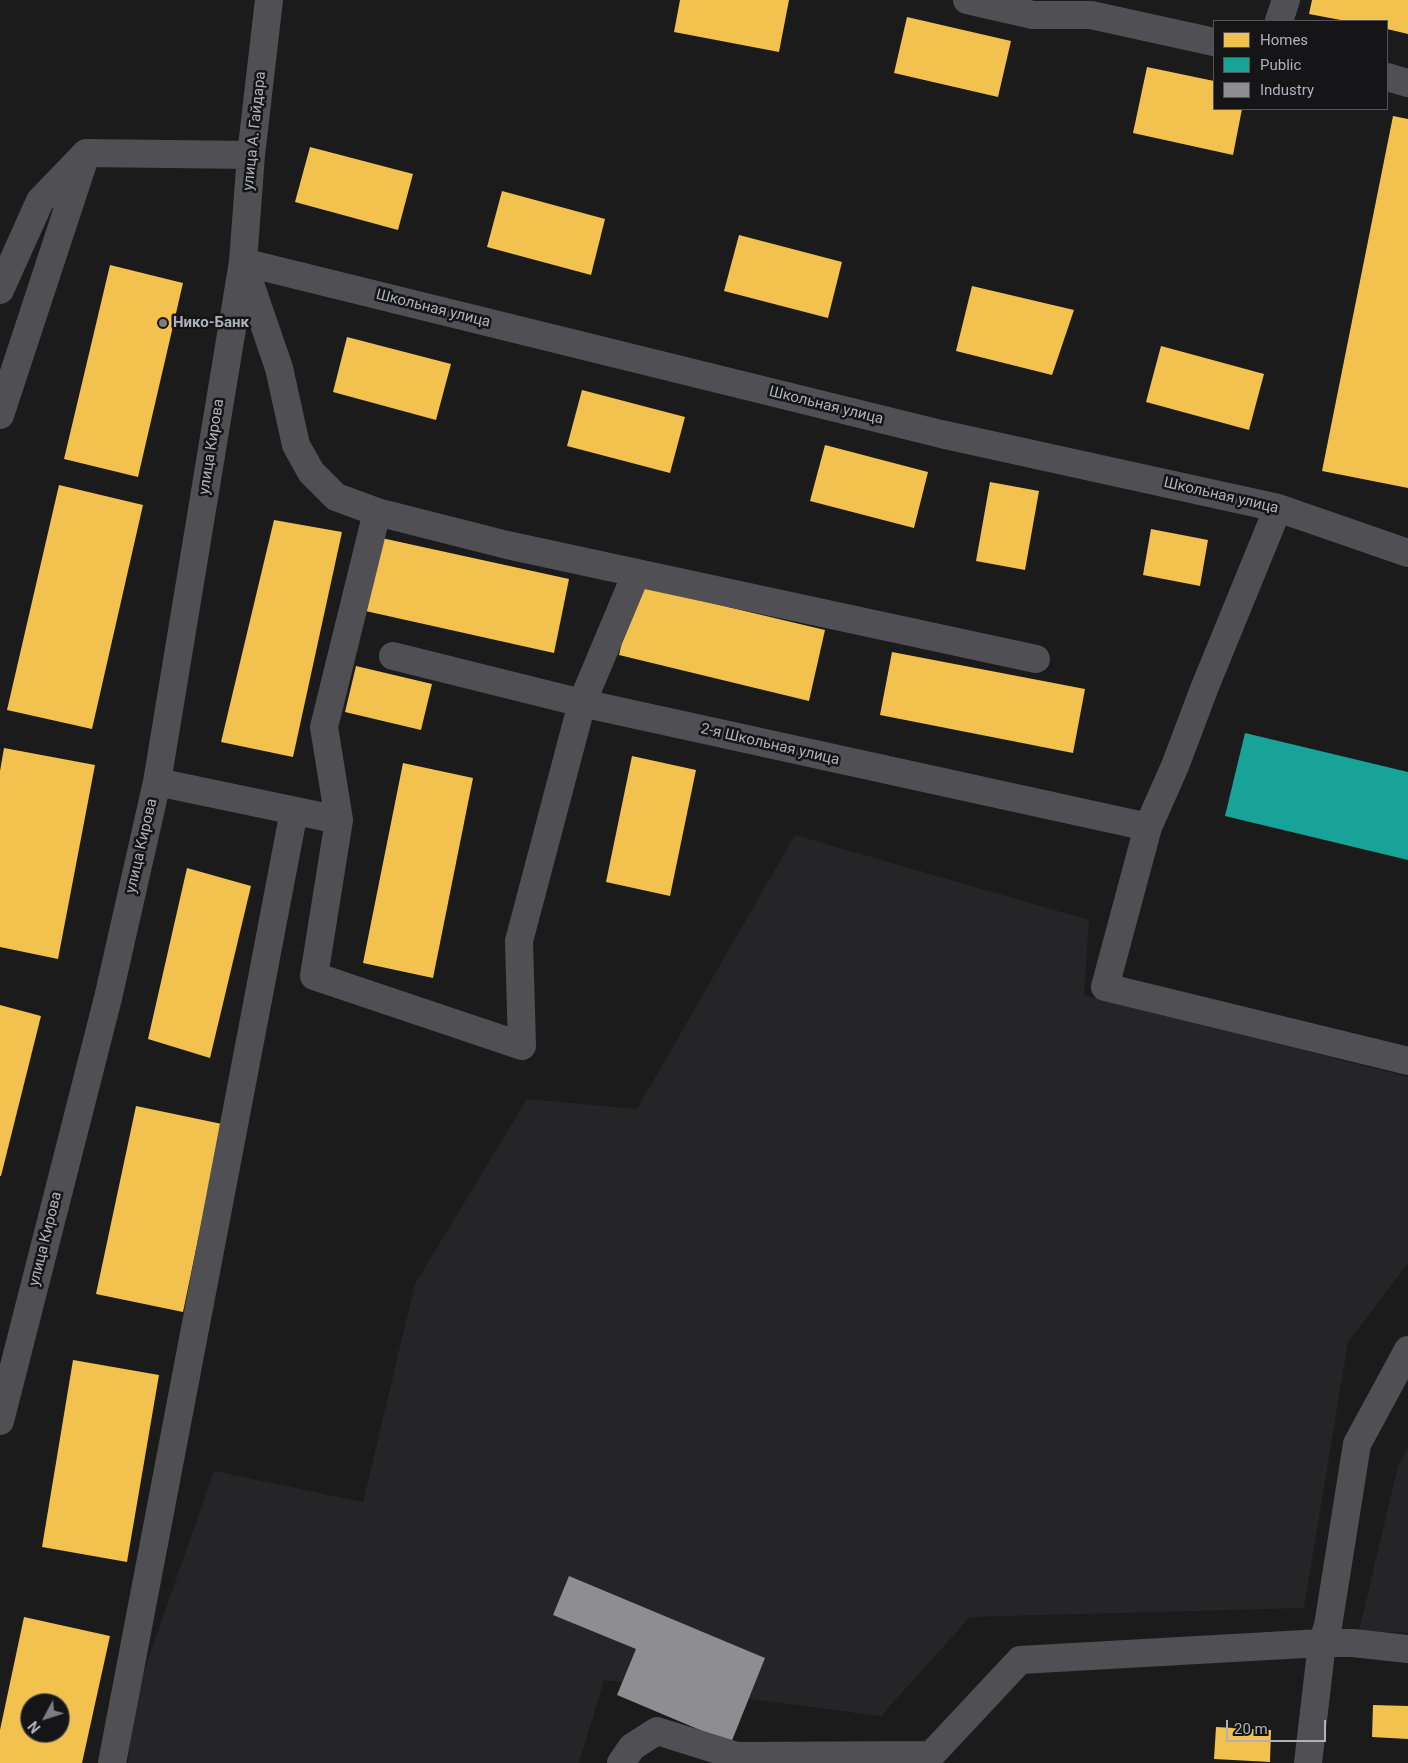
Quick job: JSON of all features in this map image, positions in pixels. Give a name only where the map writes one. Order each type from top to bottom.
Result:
[{"type":"street","name":"улица А. Гайдара","points":[[243,262],[251,155],[269,0]]},
{"type":"street","points":[[967,0],[1033,15],[1093,8],[1213,42]]},
{"type":"street","points":[[1279,20],[1286,0]]},
{"type":"street","points":[[1388,77],[1408,82]]},
{"type":"street","points":[[0,415],[86,153]]},
{"type":"street","points":[[0,290],[40,201],[86,153],[251,155]]},
{"type":"street","points":[[243,262],[279,368],[296,445],[311,472],[336,497],[377,512],[507,545],[1036,659]]},
{"type":"street","name":"Школьная улица","points":[[243,262],[941,434],[1278,508],[1408,553]]},
{"type":"street","name":"улица Кирова","points":[[0,1421],[108,998],[157,782],[243,262]]},
{"type":"street","points":[[1278,508],[1204,689],[1176,766],[1148,828],[1105,987],[1408,1061]]},
{"type":"street","points":[[377,512],[324,727],[339,820],[314,976],[522,1046],[519,941],[582,703],[636,574]]},
{"type":"street","name":"2-я Школьная улица","points":[[393,656],[582,703],[1148,828]]},
{"type":"street","points":[[157,782],[339,820]]},
{"type":"street","points":[[112,1763],[294,811]]},
{"type":"street","points":[[1308,1763],[1325,1634],[1356,1444],[1408,1350]]},
{"type":"street","points":[[621,1763],[632,1747],[657,1731],[737,1756],[931,1755],[1020,1660],[1325,1634],[1408,1649]]},
{"type":"shaded area","points":[[795,835],[1089,920],[1084,995],[1408,1077],[1408,1263],[1348,1342],[1304,1608],[970,1617],[881,1716],[604,1680],[579,1763],[128,1763],[134,1700],[214,1471],[363,1502],[415,1284],[527,1099],[637,1109]]},
{"type":"shaded area","points":[[1408,1447],[1408,1633],[1359,1631],[1398,1466]]},
{"type":"building: Homes","points":[[680,0],[789,0],[779,52],[674,32]]},
{"type":"building: Homes","points":[[1312,0],[1408,0],[1408,34],[1388,29],[1388,20],[1341,20],[1309,14]]},
{"type":"building: Homes","points":[[907,17],[1011,41],[998,97],[894,73]]},
{"type":"building: Homes","points":[[1147,67],[1213,81],[1213,110],[1242,110],[1233,155],[1133,133]]},
{"type":"building: Homes","points":[[1393,116],[1408,119],[1408,488],[1322,471]]},
{"type":"building: Homes","points":[[310,147],[413,174],[398,230],[295,202]]},
{"type":"building: Homes","points":[[502,191],[605,219],[591,275],[487,247]]},
{"type":"building: Homes","points":[[739,235],[842,262],[828,318],[724,291]]},
{"type":"building: Homes","points":[[110,265],[183,283],[138,477],[64,459]]},
{"type":"building: Homes","points":[[972,286],[1074,310],[1052,375],[956,351]]},
{"type":"building: Homes","points":[[347,337],[451,364],[436,420],[333,392]]},
{"type":"building: Homes","points":[[1161,346],[1264,374],[1249,430],[1146,402]]},
{"type":"building: Homes","points":[[582,390],[685,417],[670,473],[567,446]]},
{"type":"building: Homes","points":[[825,445],[928,472],[914,528],[810,501]]},
{"type":"building: Homes","points":[[990,482],[1039,491],[1025,570],[976,561]]},
{"type":"building: Homes","points":[[59,485],[143,505],[92,729],[7,710]]},
{"type":"building: Homes","points":[[274,520],[342,532],[293,757],[221,742]]},
{"type":"building: Homes","points":[[1151,529],[1208,540],[1200,586],[1143,575]]},
{"type":"building: Homes","points":[[377,537],[569,579],[554,653],[361,610]]},
{"type":"building: Homes","points":[[635,585],[825,630],[809,701],[619,655]]},
{"type":"building: Homes","points":[[892,652],[1085,689],[1073,753],[880,715]]},
{"type":"building: Homes","points":[[356,666],[432,684],[421,730],[345,712]]},
{"type":"building: Homes","points":[[4,748],[95,765],[58,959],[0,947],[0,771]]},
{"type":"building: Homes","points":[[632,756],[696,770],[670,896],[606,882]]},
{"type":"building: Homes","points":[[403,763],[473,778],[433,978],[363,963]]},
{"type":"building: Homes","points":[[187,868],[251,886],[210,1058],[148,1039]]},
{"type":"building: Homes","points":[[0,1005],[41,1016],[1,1176],[0,1176]]},
{"type":"building: Homes","points":[[136,1106],[222,1124],[183,1312],[96,1294]]},
{"type":"building: Homes","points":[[73,1360],[159,1375],[127,1562],[42,1547]]},
{"type":"building: Homes","points":[[24,1617],[110,1636],[82,1763],[0,1763],[0,1730]]},
{"type":"building: Homes","points":[[1373,1705],[1408,1706],[1408,1739],[1372,1737]]},
{"type":"building: Homes","points":[[1216,1727],[1271,1730],[1270,1762],[1214,1759]]},
{"type":"building: Public","points":[[1245,733],[1408,772],[1408,860],[1225,816]]},
{"type":"building: Industry","points":[[569,1576],[765,1658],[731,1743],[617,1695],[636,1649],[553,1615]]},
{"type":"place","name":"Нико-Банк","points":[[163,323]]}]
